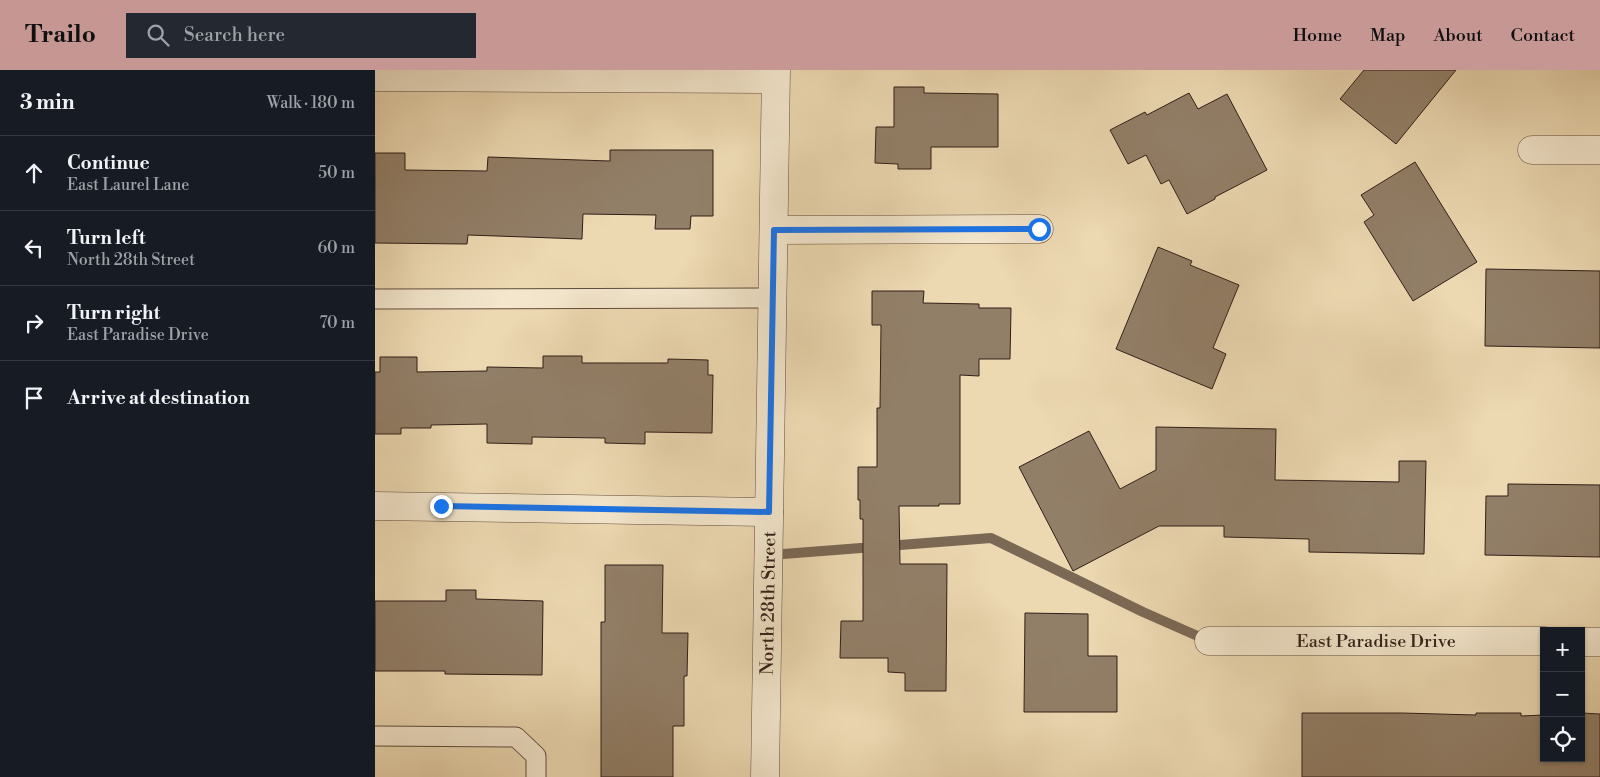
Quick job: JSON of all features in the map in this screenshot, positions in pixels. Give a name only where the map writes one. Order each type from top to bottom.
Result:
[{"type":"street","points":[[375,77],[775,75]]},
{"type":"street","name":"North 28th Street","points":[[765,777],[775,75]]},
{"type":"street","points":[[1533,150],[1600,150]]},
{"type":"street","points":[[774,230],[1039,229]]},
{"type":"street","points":[[375,506],[769,512]]},
{"type":"street","name":"East Paradise Drive","points":[[1209,640],[1540,642]]},
{"type":"street","points":[[1585,642],[1600,642]]},
{"type":"lane","points":[[375,299],[772,298]]},
{"type":"lane","points":[[375,736],[516,737],[536,756],[536,777]]},
{"type":"building","points":[[1364,70],[1456,70],[1396,144],[1340,99]]},
{"type":"building","points":[[894,87],[924,87],[924,93],[998,94],[998,147],[931,147],[931,169],[898,169],[898,164],[875,163],[876,127],[894,127]]},
{"type":"building","points":[[1189,93],[1198,109],[1227,94],[1267,170],[1187,214],[1169,180],[1161,184],[1146,155],[1128,164],[1110,130],[1145,112],[1147,115]]},
{"type":"building","points":[[610,150],[713,150],[713,216],[691,216],[690,229],[655,229],[656,215],[583,214],[582,239],[468,235],[467,244],[375,243],[375,153],[405,153],[405,170],[487,171],[488,157],[610,161]]},
{"type":"building","points":[[1415,162],[1477,262],[1413,301],[1364,222],[1374,215],[1361,195]]},
{"type":"building","points":[[1158,247],[1192,261],[1190,265],[1239,285],[1213,348],[1226,354],[1212,389],[1116,349]]},
{"type":"building","points":[[1486,269],[1600,271],[1600,348],[1485,346]]},
{"type":"building","points":[[872,291],[924,291],[923,303],[979,304],[979,308],[1011,308],[1010,359],[979,359],[979,376],[960,375],[960,504],[899,506],[900,564],[947,564],[946,691],[905,691],[905,673],[888,672],[888,658],[840,658],[841,621],[863,621],[863,519],[860,519],[860,500],[858,500],[858,467],[877,467],[877,408],[880,408],[881,325],[872,325]]},
{"type":"building","points":[[543,356],[582,356],[582,363],[668,363],[668,359],[708,360],[708,375],[713,375],[712,433],[645,432],[645,444],[605,443],[605,438],[532,437],[532,444],[487,443],[487,424],[431,425],[431,428],[401,428],[401,434],[375,434],[375,372],[380,372],[380,357],[417,357],[417,372],[487,371],[487,367],[543,368]]},
{"type":"building","points":[[1156,427],[1276,429],[1275,480],[1399,482],[1399,461],[1426,461],[1424,554],[1309,552],[1309,539],[1224,537],[1224,526],[1159,526],[1073,571],[1019,467],[1089,431],[1120,489],[1156,470]]},
{"type":"building","points":[[1508,484],[1600,485],[1600,557],[1485,555],[1486,496],[1508,496]]},
{"type":"building","points":[[605,565],[663,565],[662,633],[688,633],[687,676],[684,676],[684,726],[673,726],[673,777],[601,777],[601,622],[605,622]]},
{"type":"building","points":[[446,590],[476,590],[476,599],[543,601],[542,675],[445,674],[445,671],[375,671],[375,601],[446,601]]},
{"type":"building","points":[[1025,613],[1088,614],[1088,656],[1117,656],[1117,712],[1024,712]]},
{"type":"building","points":[[1302,713],[1476,715],[1476,713],[1521,713],[1521,716],[1540,715],[1540,762],[1585,762],[1585,713],[1600,714],[1600,777],[1302,777]]},
{"type":"waterway","points":[[770,555],[991,538],[1143,612],[1209,641]]},
{"type":"route","points":[[441,506],[769,512],[774,230],[1039,229]]}]
